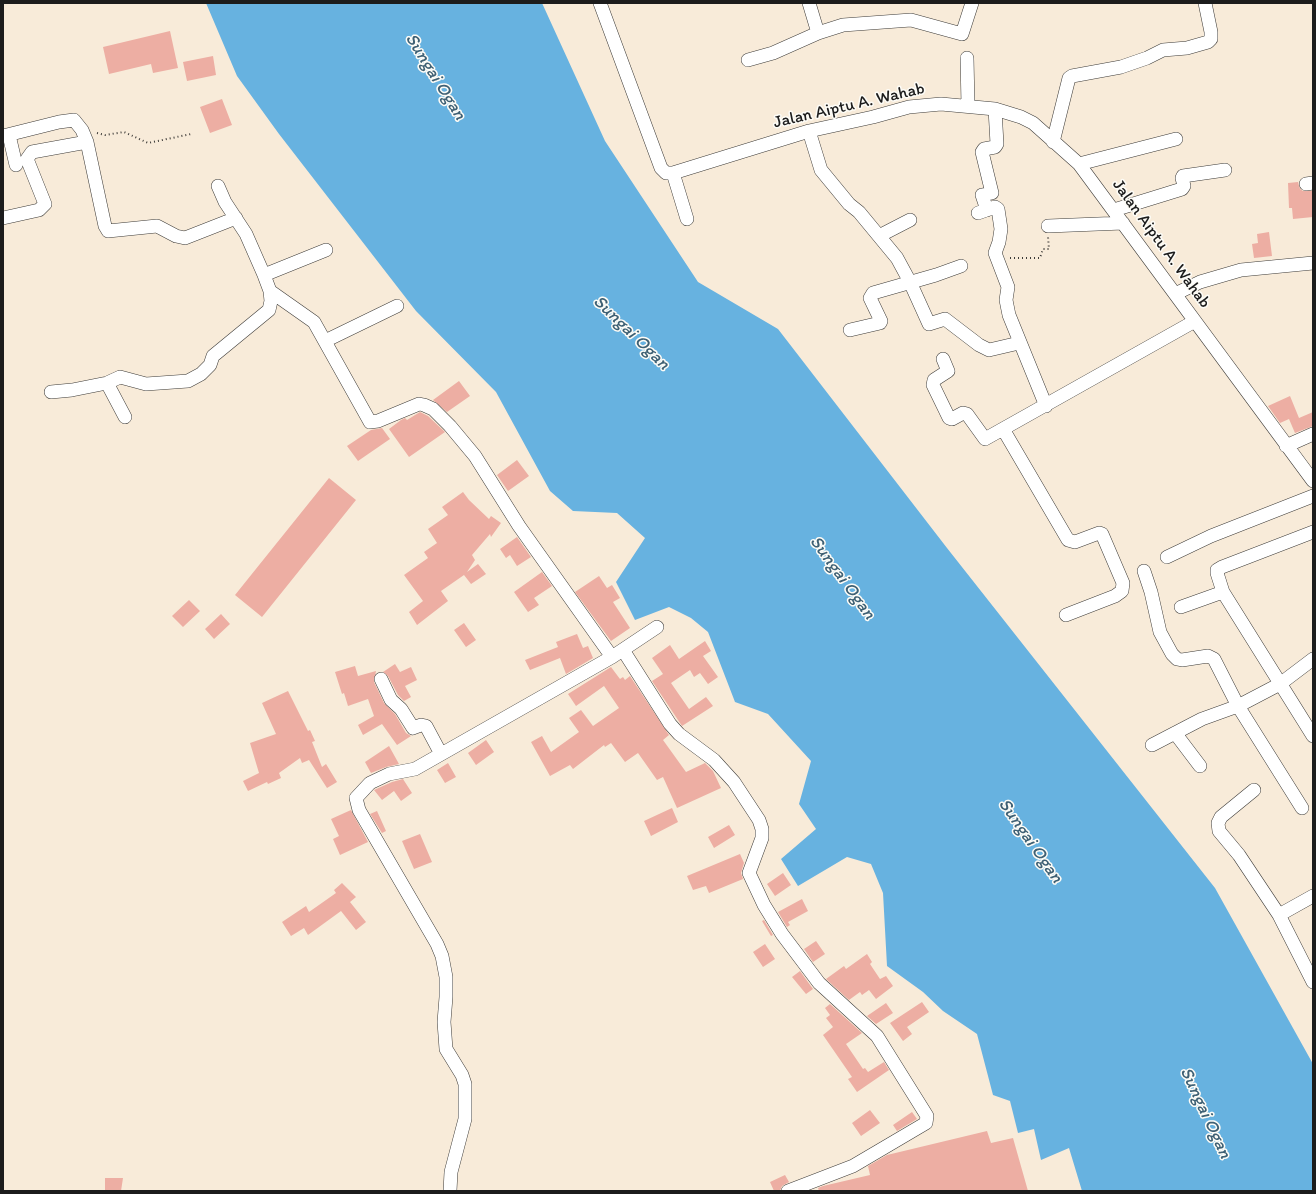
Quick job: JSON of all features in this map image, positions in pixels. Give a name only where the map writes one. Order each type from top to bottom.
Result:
[{"type":"street","points":[[600,3],[661,168],[666,173],[673,173],[687,219]]},
{"type":"street","points":[[809,3],[818,32]]},
{"type":"street","points":[[748,60],[773,53],[818,32],[843,25],[911,20],[960,34],[963,32],[972,3]]},
{"type":"street","points":[[1053,142],[1069,78],[1072,76],[1121,67],[1147,58],[1163,50],[1187,48],[1208,42],[1211,39],[1211,32],[1205,3]]},
{"type":"street","points":[[966,58],[968,106]]},
{"type":"street","name":"Jalan Aiptu A. Wahab","points":[[673,173],[809,131],[873,117],[909,107],[942,104],[968,106],[995,109],[1021,117],[1032,124],[1079,164],[1313,481]]},
{"type":"street","points":[[995,109],[997,144],[995,147],[984,149],[982,152],[992,193],[976,197],[982,211],[995,207],[998,210],[1001,229],[999,242],[995,253],[1008,287],[1006,300],[1009,315],[1019,343],[1046,406]]},
{"type":"street","points":[[16,165],[6,135],[74,120],[82,130],[87,142],[105,226],[108,230],[157,226],[176,236],[185,238],[236,218]]},
{"type":"street","points":[[809,131],[822,170],[840,194],[859,212],[896,258],[910,282],[929,324],[946,319],[979,346],[989,350],[1019,343]]},
{"type":"street","points":[[1079,164],[1176,139]]},
{"type":"street","points":[[3,218],[39,210],[44,204],[28,159],[32,152],[87,142]]},
{"type":"street","points":[[1114,210],[1182,190],[1184,186],[1183,176],[1225,170]]},
{"type":"street","points":[[52,392],[108,383],[120,377],[146,384],[188,381],[201,374],[210,365],[214,356],[269,310],[271,301],[270,291],[264,275],[246,234],[225,202],[218,186]]},
{"type":"street","points":[[879,236],[910,220]]},
{"type":"street","points":[[1048,226],[1123,223]]},
{"type":"street","points":[[264,275],[326,250]]},
{"type":"street","points":[[1175,294],[1200,282],[1241,270],[1313,263]]},
{"type":"street","points":[[850,330],[880,323],[881,321],[870,298],[873,293],[936,275],[961,266]]},
{"type":"street","points":[[270,291],[314,322],[370,422],[378,421],[419,404],[433,409],[450,426],[475,456],[519,526],[670,724],[679,734],[714,760],[734,782],[759,820],[762,829],[762,838],[754,858],[751,879],[764,905],[795,953],[820,983],[877,1036],[927,1116],[926,1123],[853,1166],[788,1191]]},
{"type":"street","points":[[325,341],[397,306]]},
{"type":"street","points":[[944,359],[948,371],[934,380],[933,385],[949,418],[952,419],[963,413],[967,414],[985,439],[1195,321]]},
{"type":"street","points":[[108,383],[125,417]]},
{"type":"street","points":[[1003,429],[1068,540],[1075,542],[1100,533],[1102,534],[1123,583],[1122,591],[1115,596],[1066,615]]},
{"type":"street","points":[[1286,446],[1313,434]]},
{"type":"street","points":[[1167,557],[1211,536],[1313,496]]},
{"type":"street","points":[[1313,532],[1218,570],[1223,592],[1313,736]]},
{"type":"street","points":[[1144,571],[1151,592],[1160,632],[1172,654],[1177,659],[1182,660],[1212,657],[1238,706],[1302,808]]},
{"type":"street","points":[[1182,607],[1223,592]]},
{"type":"street","points":[[450,1191],[451,1172],[465,1119],[465,1084],[462,1075],[446,1049],[444,1022],[446,977],[442,956],[437,944],[359,810],[356,800],[364,788],[377,779],[398,771],[415,769],[618,654],[657,627]]},
{"type":"street","points":[[1152,745],[1202,719],[1238,706],[1280,684],[1313,659]]},
{"type":"street","points":[[381,679],[391,700],[401,709],[413,728],[421,725],[426,726],[442,754]]},
{"type":"street","points":[[1175,733],[1200,766]]},
{"type":"street","points":[[1254,790],[1220,817],[1218,823],[1219,831],[1239,855],[1279,915],[1313,982]]},
{"type":"street","points":[[1279,915],[1313,896]]},
{"type":"path","points":[[82,130],[106,135],[124,132],[148,143],[191,134]]},
{"type":"path","points":[[1000,264],[1012,257],[1040,258],[1043,249],[1049,249],[1048,226]]},
{"type":"water","name":"Sungai Ogan","points":[[206,3],[542,3],[605,141],[698,282],[778,329],[947,548],[1215,888],[1313,1064],[1313,1191],[1082,1191],[1069,1148],[1041,1160],[1034,1129],[1018,1133],[1010,1101],[993,1095],[977,1034],[943,1011],[923,992],[887,966],[883,893],[871,864],[847,857],[798,886],[781,859],[816,829],[799,804],[811,761],[768,714],[735,702],[708,632],[691,618],[669,607],[635,620],[616,582],[645,538],[617,513],[573,511],[550,491],[496,392],[416,311],[279,134],[237,76]]},
{"type":"building","points":[[170,31],[178,68],[153,73],[151,64],[109,74],[103,47]]},
{"type":"building","points":[[213,56],[216,75],[187,81],[183,62]]},
{"type":"building","points":[[222,99],[232,125],[210,133],[200,107]]},
{"type":"building","points":[[1298,182],[1300,189],[1303,191],[1313,191],[1313,217],[1293,219],[1292,208],[1289,208],[1288,183]]},
{"type":"building","points":[[1269,232],[1272,256],[1254,258],[1252,244],[1258,243],[1257,234]]},
{"type":"building","points":[[459,381],[470,396],[447,412],[433,400]]},
{"type":"building","points":[[1290,396],[1299,418],[1313,412],[1313,426],[1295,433],[1289,419],[1280,423],[1268,406]]},
{"type":"building","points":[[420,412],[428,416],[445,432],[409,457],[389,429],[401,420],[405,418],[407,420]]},
{"type":"building","points":[[382,428],[390,439],[358,461],[347,446],[371,430]]},
{"type":"building","points":[[517,460],[529,476],[508,491],[497,475]]},
{"type":"building","points":[[329,478],[356,500],[262,617],[235,595]]},
{"type":"building","points":[[463,492],[469,500],[489,519],[491,516],[501,523],[491,537],[490,534],[472,555],[475,560],[467,572],[478,564],[486,574],[471,584],[464,575],[441,591],[448,601],[417,625],[409,612],[423,601],[404,575],[428,558],[424,552],[437,543],[428,529],[448,515],[442,507]]},
{"type":"building","points":[[517,537],[531,557],[517,566],[510,555],[506,558],[500,549]]},
{"type":"building","points":[[542,572],[552,586],[534,598],[539,605],[528,612],[514,592]]},
{"type":"building","points":[[599,576],[607,588],[612,585],[620,598],[613,602],[630,628],[611,641],[575,592]]},
{"type":"building","points":[[189,600],[200,611],[183,627],[172,616]]},
{"type":"building","points":[[221,614],[230,624],[214,639],[205,629]]},
{"type":"building","points":[[464,623],[476,640],[466,647],[454,630]]},
{"type":"building","points":[[577,634],[583,648],[588,646],[593,658],[566,674],[560,658],[530,670],[525,660],[558,647],[556,642]]},
{"type":"building","points":[[705,641],[711,651],[703,656],[718,677],[708,684],[700,673],[694,677],[690,670],[671,683],[689,709],[706,697],[713,706],[682,726],[652,681],[663,674],[652,658],[670,645],[679,659]]},
{"type":"building","points":[[395,664],[400,672],[411,667],[417,680],[405,686],[411,697],[404,701],[398,695],[388,676],[383,672]]},
{"type":"building","points":[[355,666],[358,676],[376,671],[374,682],[384,703],[395,714],[406,733],[411,736],[397,745],[382,724],[363,735],[358,725],[374,716],[368,699],[348,706],[344,693],[342,694],[335,672]]},
{"type":"building","points":[[611,667],[620,679],[623,677],[625,680],[630,676],[669,735],[663,740],[686,772],[705,763],[713,771],[721,788],[677,808],[663,777],[657,780],[638,753],[625,762],[611,743],[605,747],[604,745],[573,769],[570,765],[550,776],[531,742],[542,736],[551,752],[579,732],[569,718],[581,710],[593,726],[619,708],[604,686],[576,706],[568,694]]},
{"type":"building","points":[[288,691],[308,731],[310,730],[315,741],[312,742],[322,767],[326,764],[337,782],[327,788],[309,760],[302,763],[300,758],[279,773],[281,778],[268,784],[267,782],[248,791],[243,781],[259,773],[250,743],[276,734],[262,703]]},
{"type":"building","points":[[486,740],[494,752],[476,765],[468,753]]},
{"type":"building","points":[[389,746],[399,764],[371,773],[365,762]]},
{"type":"building","points":[[448,763],[456,777],[445,783],[437,770]]},
{"type":"building","points":[[403,779],[412,793],[401,801],[394,791],[382,800],[374,790],[392,782]]},
{"type":"building","points":[[672,808],[678,822],[651,836],[644,821]]},
{"type":"building","points":[[351,810],[368,842],[340,855],[333,839],[339,836],[331,819]]},
{"type":"building","points":[[377,811],[386,831],[382,833],[370,814]]},
{"type":"building","points":[[729,825],[735,835],[714,848],[708,837]]},
{"type":"building","points":[[420,834],[432,862],[414,869],[402,841]]},
{"type":"building","points":[[740,854],[744,863],[741,873],[743,879],[709,893],[706,886],[693,890],[687,876]]},
{"type":"building","points":[[783,873],[791,885],[775,896],[767,884]]},
{"type":"building","points":[[342,883],[356,897],[350,902],[366,922],[356,930],[341,911],[308,935],[304,928],[291,936],[282,922],[306,906],[309,912],[336,893],[334,890]]},
{"type":"building","points":[[802,899],[808,911],[788,922],[790,925],[787,927],[778,912]]},
{"type":"building","points":[[764,920],[773,935],[771,936],[762,921]]},
{"type":"building","points":[[816,941],[825,954],[813,962],[804,949]]},
{"type":"building","points":[[765,944],[775,959],[763,967],[753,952]]},
{"type":"building","points":[[867,954],[872,962],[870,964],[880,979],[886,976],[893,986],[876,999],[869,990],[862,995],[860,992],[849,1000],[826,979],[844,966],[846,969]]},
{"type":"building","points":[[800,971],[813,989],[806,994],[792,977]]},
{"type":"building","points":[[922,1002],[929,1012],[907,1027],[912,1034],[903,1041],[890,1023]]},
{"type":"building","points":[[886,1003],[893,1013],[876,1024],[867,1016]]},
{"type":"building","points":[[830,1004],[862,1033],[846,1044],[863,1069],[865,1068],[868,1072],[884,1062],[889,1070],[857,1092],[848,1079],[852,1077],[823,1035],[833,1027],[826,1018],[830,1015],[825,1008]]},
{"type":"building","points":[[870,1110],[880,1123],[861,1136],[852,1123]]},
{"type":"building","points":[[912,1112],[917,1119],[897,1131],[893,1125]]},
{"type":"building","points":[[987,1131],[991,1143],[1013,1138],[1028,1191],[819,1191],[818,1188],[823,1186],[870,1175],[868,1166],[887,1155]]},
{"type":"building","points":[[785,1175],[789,1182],[782,1186],[780,1191],[774,1191],[770,1182]]},
{"type":"building","points":[[105,1178],[123,1178],[121,1191],[105,1191]]}]
